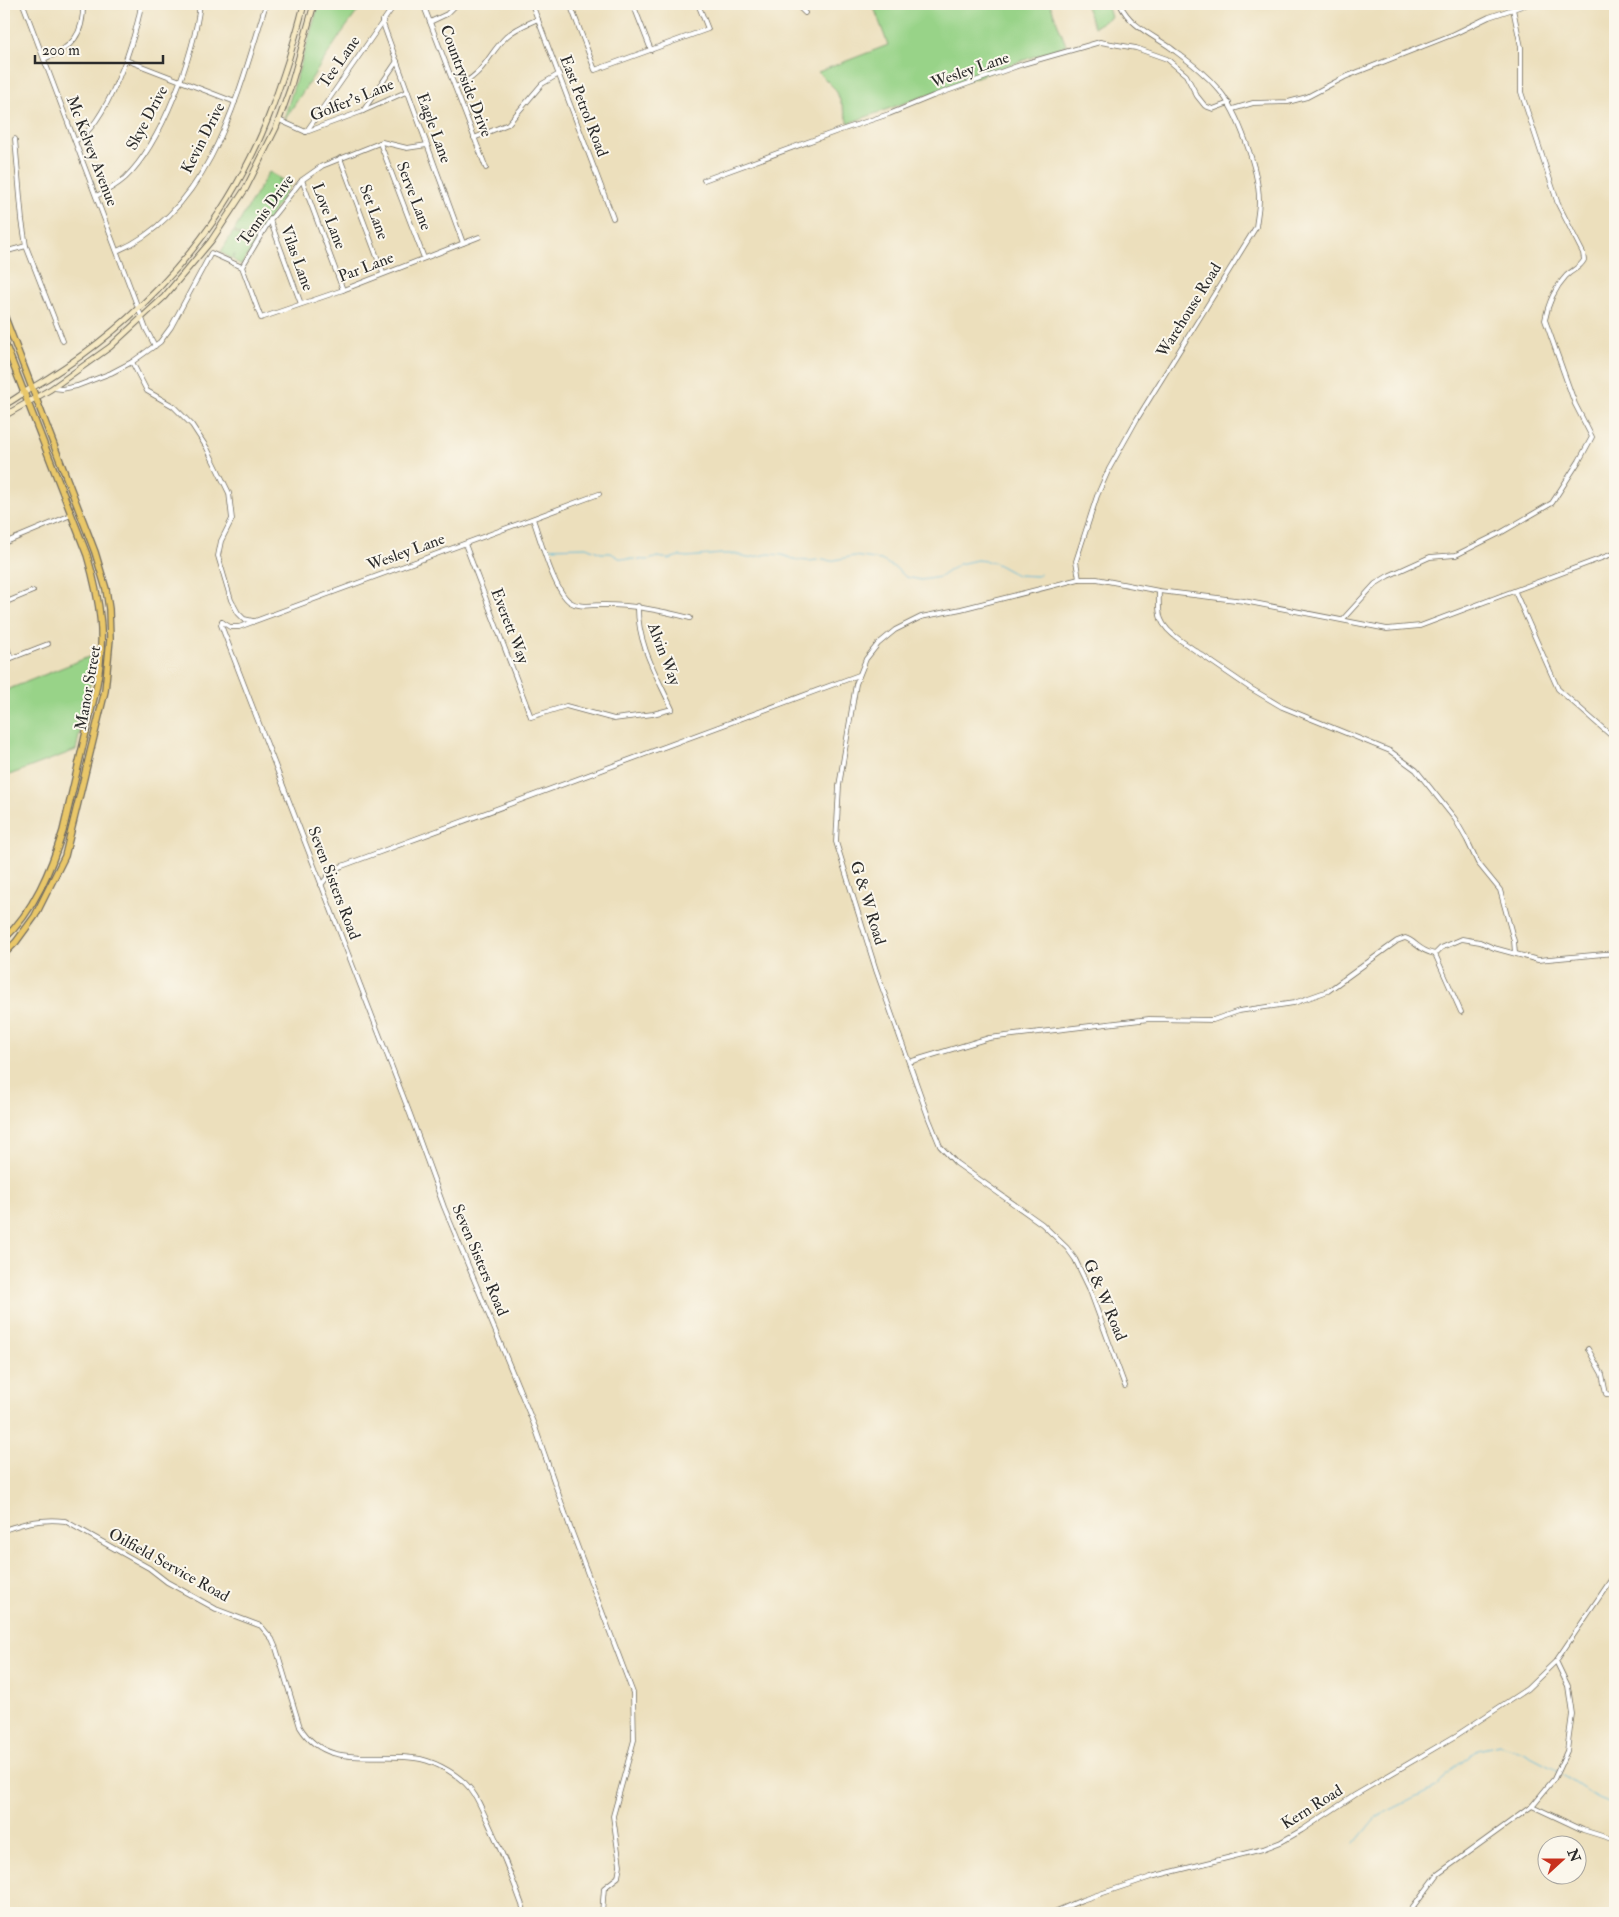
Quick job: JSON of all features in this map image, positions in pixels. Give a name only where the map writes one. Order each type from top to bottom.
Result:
[{"type":"main road","points":[[4,405],[46,381],[80,358],[139,308],[171,275],[208,228],[238,183],[262,135],[280,86],[304,4]]},
{"type":"main road","points":[[4,416],[53,388],[110,347],[178,281],[210,241],[236,203],[264,152],[290,89],[314,4]]},
{"type":"main road","points":[[262,135],[262,148],[264,152]]},
{"type":"main road","name":"Manor Street","points":[[4,315],[95,552],[106,589],[110,639],[105,691],[65,856],[36,916],[4,954]]},
{"type":"main road","name":"Manor Street","points":[[4,341],[87,555],[97,591],[101,630],[100,668],[63,831],[57,850],[35,898],[4,939]]},
{"type":"street","name":"Mc Kelvey Avenue","points":[[23,4],[142,318],[155,346]]},
{"type":"street","points":[[44,59],[63,51],[73,41],[82,21],[83,4]]},
{"type":"street","points":[[75,141],[84,136],[96,120],[114,88],[136,30],[141,4]]},
{"type":"street","name":"Skye Drive","points":[[96,196],[120,182],[138,163],[160,126],[180,81],[193,43],[200,4]]},
{"type":"street","name":"Kevin Drive","points":[[117,251],[149,234],[176,210],[208,161],[235,102],[266,4]]},
{"type":"street","name":"Countryside Drive","points":[[423,4],[486,168]]},
{"type":"street","points":[[430,22],[447,14],[457,4]]},
{"type":"street","name":"East Petrol Road","points":[[532,4],[613,218]]},
{"type":"street","points":[[570,4],[595,70],[708,29],[698,4]]},
{"type":"street","points":[[633,4],[651,50]]},
{"type":"street","points":[[796,4],[805,13]]},
{"type":"street","name":"Warehouse Road","points":[[1079,578],[1076,561],[1097,496],[1109,469],[1137,419],[1256,227],[1259,199],[1246,142],[1229,103],[1206,75],[1160,40],[1134,24],[1120,4]]},
{"type":"street","points":[[1233,109],[1253,102],[1288,102],[1306,97],[1345,77],[1454,34],[1489,17],[1528,4]]},
{"type":"street","name":"Tee Lane","points":[[306,132],[393,7]]},
{"type":"street","points":[[1343,619],[1375,584],[1388,576],[1430,557],[1456,554],[1502,532],[1552,503],[1579,462],[1592,437],[1575,404],[1545,320],[1548,306],[1556,290],[1566,276],[1581,266],[1584,260],[1558,204],[1520,92],[1521,47],[1513,9]]},
{"type":"street","points":[[455,87],[476,75],[508,35],[538,19]]},
{"type":"street","name":"Eagle Lane","points":[[382,21],[463,243]]},
{"type":"street","name":"Wesley Lane","points":[[704,180],[1023,64],[1100,42],[1136,48],[1167,59],[1186,75],[1197,96],[1205,106],[1213,109],[1229,103]]},
{"type":"street","points":[[126,60],[235,102]]},
{"type":"street","points":[[363,111],[396,61]]},
{"type":"street","points":[[474,138],[508,124],[542,84],[559,74]]},
{"type":"street","name":"Golfer's Lane","points":[[306,132],[363,111],[408,91]]},
{"type":"street","points":[[278,120],[306,132]]},
{"type":"street","points":[[15,138],[26,246],[63,341]]},
{"type":"street","points":[[380,143],[388,142],[407,148],[427,145]]},
{"type":"street","name":"Tennis Drive","points":[[242,267],[270,220],[302,180],[322,166],[380,143]]},
{"type":"street","name":"Serve Lane","points":[[380,143],[424,258]]},
{"type":"street","name":"Set Lane","points":[[340,158],[383,274]]},
{"type":"street","name":"Love Lane","points":[[302,180],[343,290]]},
{"type":"street","name":"Vilas Lane","points":[[270,220],[301,304]]},
{"type":"street","name":"Par Lane","points":[[242,267],[261,318],[343,290],[479,237]]},
{"type":"street","points":[[4,252],[26,246]]},
{"type":"street","points":[[53,388],[62,389],[77,386],[117,371],[155,346],[171,327],[212,253],[242,267]]},
{"type":"street","points":[[132,362],[147,391],[173,406],[192,425],[207,448],[229,493],[232,519],[220,541],[218,556],[231,600],[238,613],[244,618],[253,621]]},
{"type":"street","name":"Wesley Lane","points":[[222,622],[236,628],[598,494]]},
{"type":"street","points":[[4,543],[71,514]]},
{"type":"street","points":[[533,519],[554,576],[562,593],[570,602],[585,607],[604,605],[638,606],[690,618]]},
{"type":"street","name":"Everett Way","points":[[465,544],[532,717],[566,706],[614,719],[653,714],[672,709]]},
{"type":"street","name":"G & W Road","points":[[1125,1386],[1089,1288],[1075,1259],[1058,1238],[1042,1224],[956,1163],[940,1146],[929,1119],[876,970],[836,842],[839,786],[854,693],[866,660],[878,644],[895,630],[921,617],[961,609],[1079,578],[1097,579],[1159,591],[1244,601],[1387,629],[1409,628],[1420,626],[1515,592],[1615,553]]},
{"type":"street","points":[[4,603],[33,591]]},
{"type":"street","points":[[1159,591],[1161,622],[1170,633],[1180,640],[1250,688],[1282,707],[1390,751],[1416,770],[1455,820],[1468,840],[1478,863],[1500,890],[1515,953]]},
{"type":"street","points":[[1515,592],[1558,689],[1615,739]]},
{"type":"street","name":"Alvin Way","points":[[638,606],[637,618],[645,648],[672,709]]},
{"type":"street","name":"Seven Sisters Road","points":[[222,622],[221,624],[405,1100],[444,1207],[535,1427],[570,1527],[633,1693],[634,1740],[613,1816],[620,1865],[618,1878],[604,1888],[602,1913]]},
{"type":"street","points":[[4,639],[11,658]]},
{"type":"street","points":[[4,661],[48,644]]},
{"type":"street","points":[[322,885],[333,870],[342,866],[859,675]]},
{"type":"street","points":[[909,1062],[989,1038],[1149,1019],[1213,1020],[1239,1011],[1294,1002],[1328,991],[1397,940],[1404,938],[1411,940],[1422,950],[1435,954],[1461,1012]]},
{"type":"street","points":[[1435,954],[1441,948],[1462,939],[1480,942],[1494,948],[1538,960],[1615,953]]},
{"type":"street","points":[[1588,1348],[1602,1374],[1606,1394],[1615,1395]]},
{"type":"street","name":"Oilfield Service Road","points":[[4,1530],[33,1521],[50,1519],[65,1521],[216,1609],[262,1626],[276,1648],[300,1728],[305,1736],[315,1745],[334,1754],[345,1756],[415,1758],[439,1766],[464,1782],[476,1798],[506,1861],[525,1913]]},
{"type":"street","name":"Kern Road","points":[[1052,1913],[1082,1900],[1151,1877],[1263,1849],[1281,1842],[1511,1700],[1538,1680],[1556,1661],[1615,1576]]},
{"type":"street","points":[[1409,1913],[1438,1874],[1532,1806],[1554,1779],[1567,1750],[1571,1732],[1571,1706],[1568,1686],[1556,1661]]},
{"type":"street","points":[[1532,1806],[1583,1830],[1615,1840]]},
{"type":"green space","points":[[319,4],[363,4],[283,122]]},
{"type":"green space","points":[[868,4],[1050,4],[1066,45],[849,123],[836,90],[818,72],[888,45],[875,10]]},
{"type":"green space","points":[[1085,4],[1107,4],[1111,17],[1094,27]]},
{"type":"green space","points":[[269,172],[290,184],[255,243],[234,231]]},
{"type":"green space","points":[[233,232],[255,244],[241,265],[232,259],[235,254],[231,259],[221,252]]},
{"type":"green space","points":[[96,654],[76,750],[4,777],[4,691]]},
{"type":"waterway","points":[[548,548],[586,547],[601,553],[611,553],[619,558],[648,560],[658,557],[669,559],[679,556],[721,554],[736,554],[747,558],[769,554],[782,555],[797,560],[810,561],[824,559],[830,561],[854,556],[881,560],[897,569],[906,577],[921,580],[940,577],[959,564],[977,560],[993,562],[1017,575],[1037,576],[1040,574]]},
{"type":"waterway","points":[[1354,1844],[1376,1817],[1437,1787],[1450,1771],[1478,1750],[1499,1745],[1523,1752],[1548,1765],[1591,1794],[1615,1806]]}]
